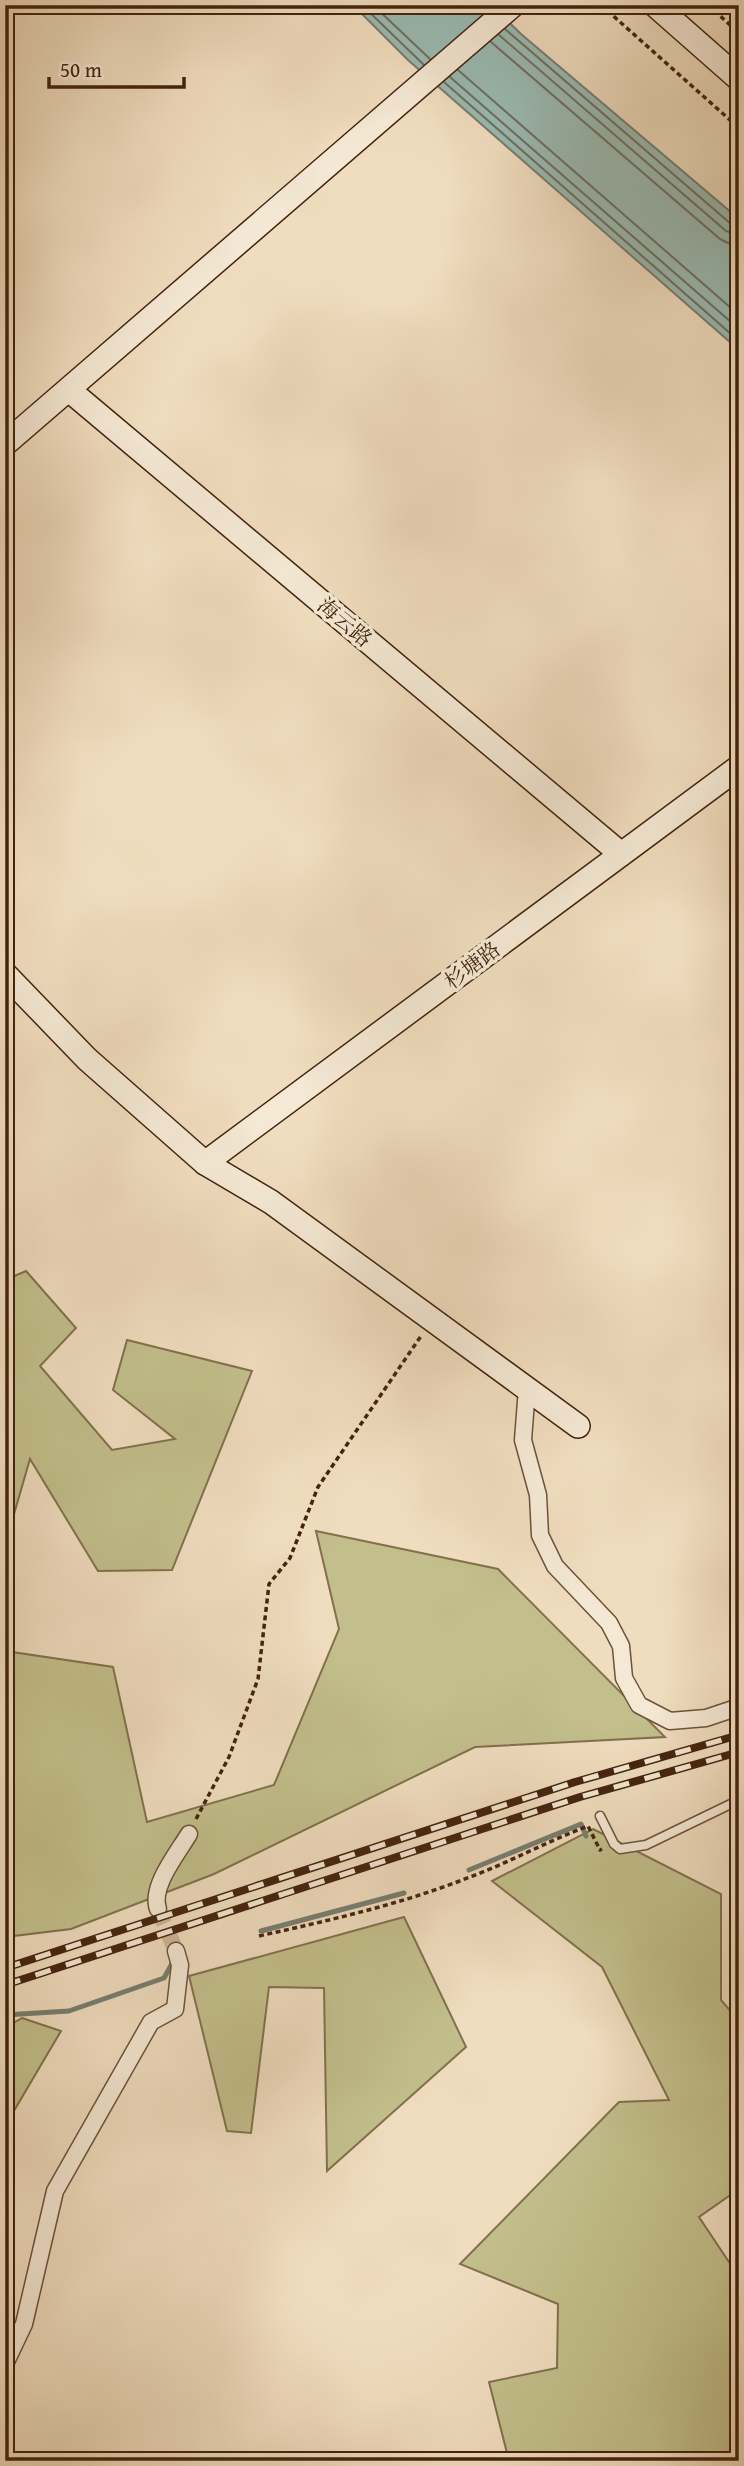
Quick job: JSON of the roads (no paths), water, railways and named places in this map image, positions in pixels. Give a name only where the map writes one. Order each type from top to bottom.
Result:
[{"type":"street","points":[[5,444],[410,97],[513,5]]},
{"type":"street","points":[[655,5],[739,79]]},
{"type":"street","name":"海云路","points":[[69,390],[621,855]]},
{"type":"street","name":"杉塘路","points":[[205,1163],[739,767]]},
{"type":"street","points":[[5,974],[87,1059],[205,1163],[271,1202],[578,1426]]},
{"type":"street","points":[[527,1388],[523,1440],[538,1495],[540,1535],[555,1566],[609,1623],[621,1646],[624,1678],[639,1705],[670,1721],[706,1717],[739,1707]]},
{"type":"street","points":[[159,1909],[156,1903],[157,1889],[189,1834]]},
{"type":"street","points":[[5,2364],[24,2324],[55,2191],[151,2022],[175,2009],[180,1965],[176,1951]]},
{"type":"lane","points":[[600,1816],[614,1844],[620,1849],[646,1845],[739,1800]]},
{"type":"water","points":[[353,5],[491,5],[521,34],[739,219],[739,350],[408,60]]},
{"type":"waterway","points":[[469,1870],[581,1824],[586,1836]]},
{"type":"waterway","points":[[261,1931],[404,1893]]},
{"type":"waterway","points":[[5,2015],[69,2011],[164,1978],[174,1960]]},
{"type":"tunnel","points":[[158,1909],[176,1951]]},
{"type":"railway","points":[[5,1968],[575,1782],[739,1735]]},
{"type":"railway","points":[[5,1985],[580,1797],[739,1752]]}]
